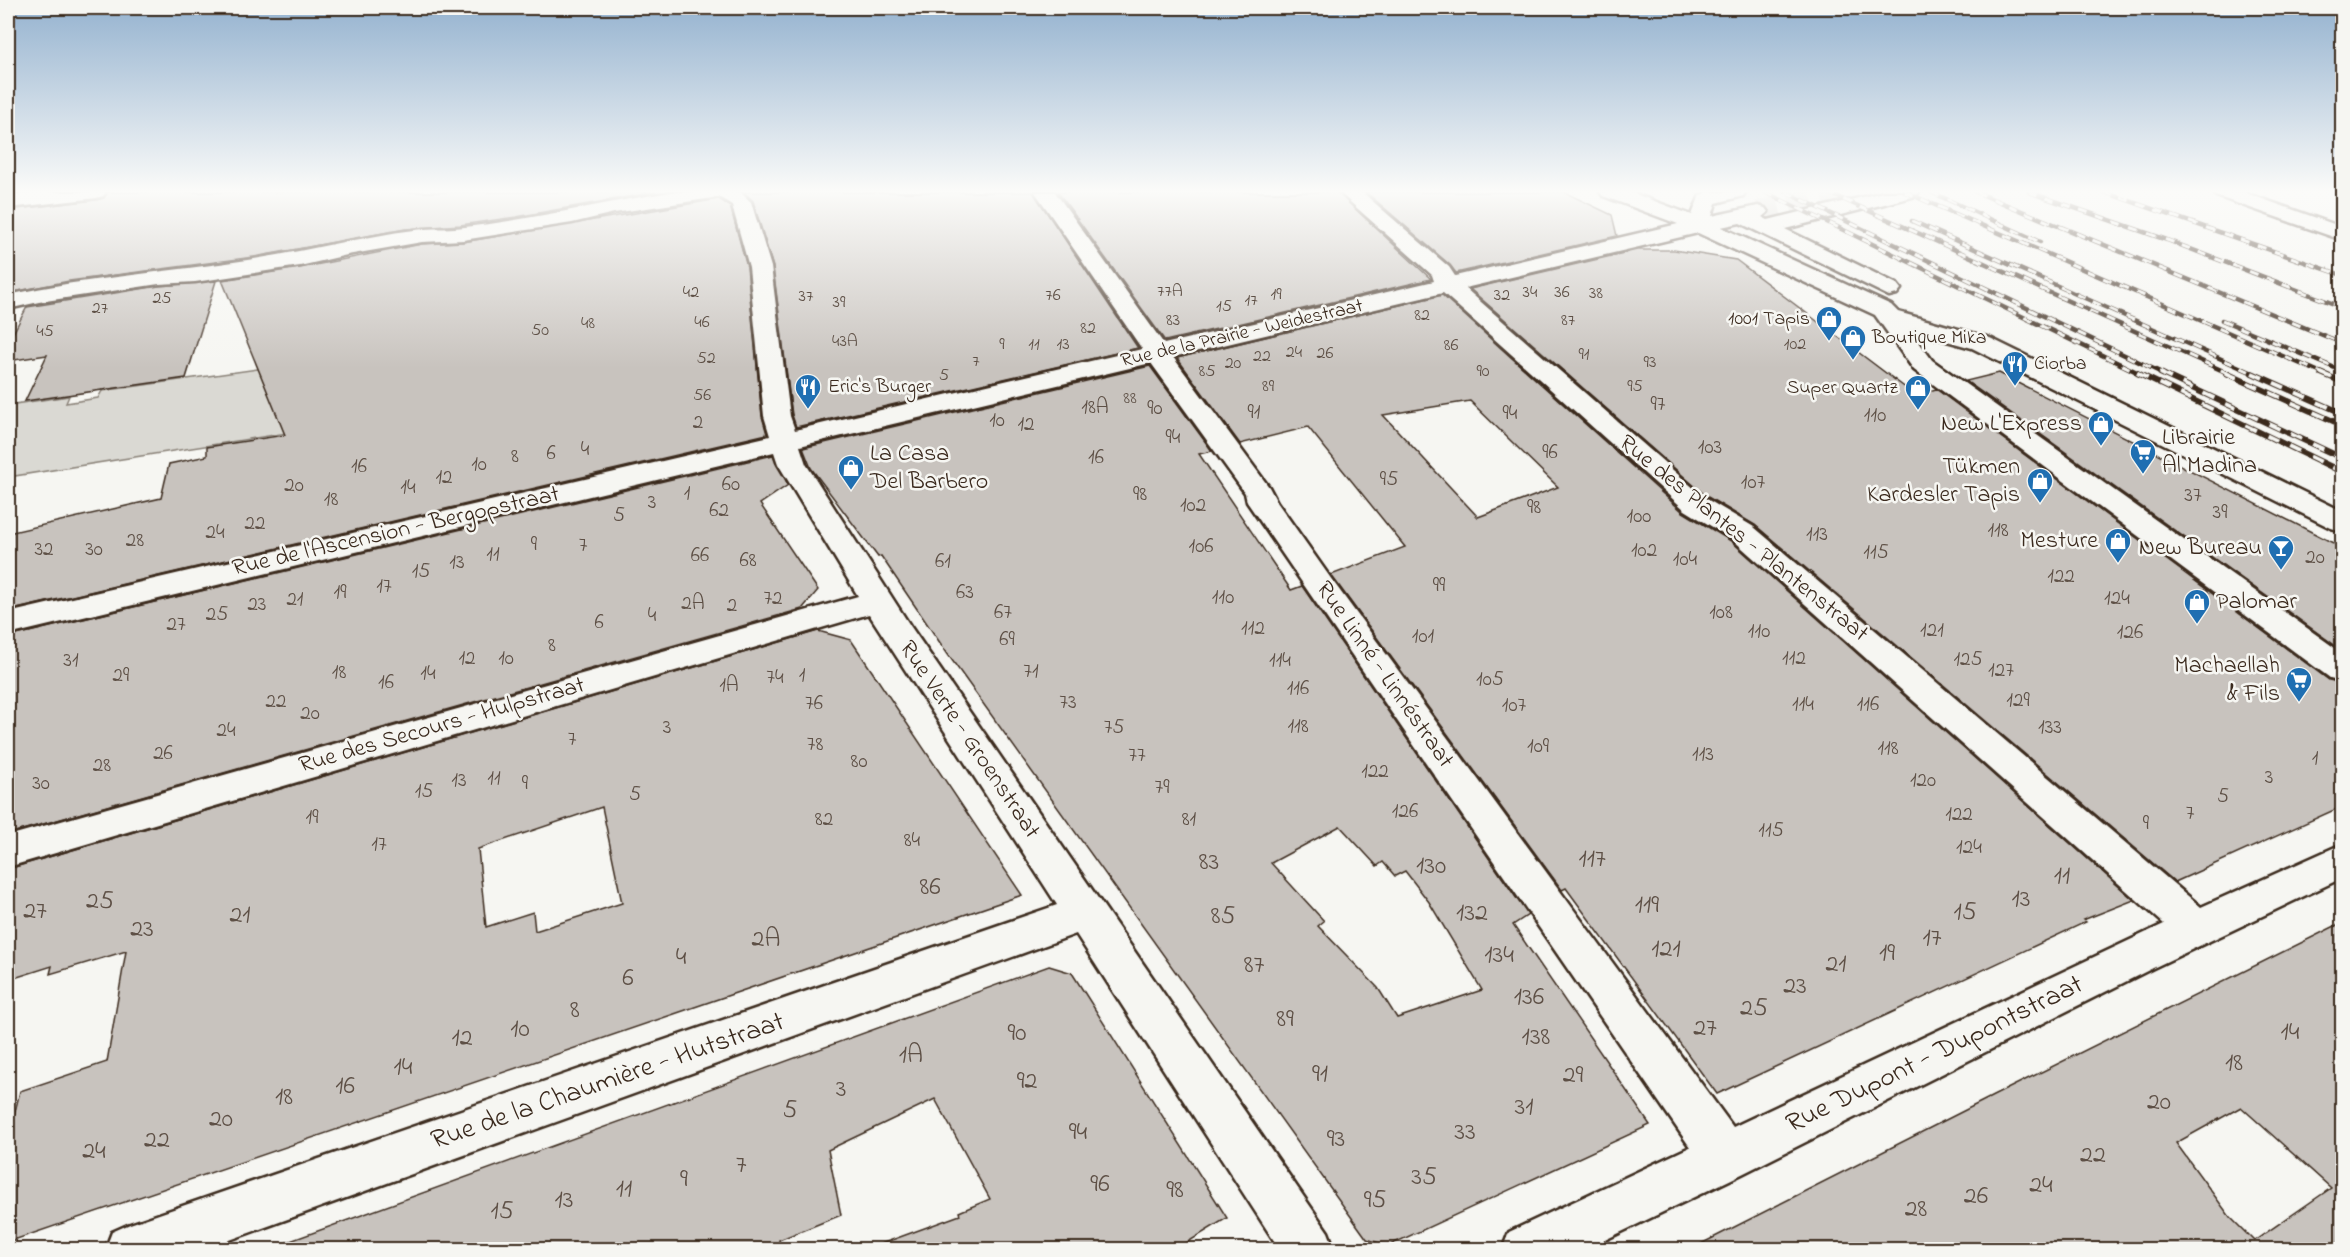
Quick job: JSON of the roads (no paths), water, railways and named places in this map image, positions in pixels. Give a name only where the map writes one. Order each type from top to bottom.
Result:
[{"type":"street","points":[[8,302],[39,294],[159,277],[195,275],[300,259],[336,251]]},
{"type":"street","name":"Rue Verte - Groenstraat","points":[[755,251],[760,267],[777,416],[792,464],[877,601],[1310,1250]]},
{"type":"street","name":"Rue Linné - Linnéstraat","points":[[1086,251],[1259,493],[1262,502],[1321,587],[1725,1157]]},
{"type":"street","name":"Rue des Plantes - Plantenstraat","points":[[1416,251],[1441,272],[1448,285],[1695,504],[1743,533],[2196,927]]},
{"type":"street","name":"Rue de la Prairie - Weidestraat","points":[[785,440],[1592,251]]},
{"type":"street","points":[[1753,251],[1822,283],[1874,304],[1890,316],[1981,343],[2343,522]]},
{"type":"street","points":[[1809,251],[1920,305],[2013,346]]},
{"type":"street","points":[[1890,316],[1906,345],[1923,365],[2343,670]]},
{"type":"street","name":"Rue de l'Ascension - Bergopstraat","points":[[8,624],[785,440]]},
{"type":"street","name":"Rue des Secours - Hulpstraat","points":[[8,852],[877,601]]},
{"type":"street","name":"Rue Dupont - Dupontstraat","points":[[1527,1250],[1725,1157],[2196,927],[2343,860]]},
{"type":"street","name":"Rue de la Chaumière - Hutstraat","points":[[130,1250],[1050,926],[1084,912]]},
{"type":"railway","points":[[1886,251],[2141,374]]},
{"type":"railway","points":[[1908,251],[2164,374]]},
{"type":"railway","points":[[1957,251],[2230,374]]},
{"type":"railway","points":[[1978,251],[2255,374]]},
{"type":"railway","points":[[2040,251],[2324,374]]},
{"type":"railway","points":[[2118,251],[2342,343]]},
{"type":"railway","points":[[2195,251],[2342,307]]},
{"type":"railway","points":[[2272,251],[2342,275]]},
{"type":"railway","points":[[2222,320],[2342,371]]},
{"type":"railway","points":[[2137,373],[2342,472]]},
{"type":"railway","points":[[2160,373],[2342,458]]},
{"type":"railway","points":[[2226,373],[2342,425]]},
{"type":"railway","points":[[2252,373],[2342,413]]},
{"type":"railway","points":[[2321,373],[2342,382]]},
{"type":"place","name":"1001 Tapis","points":[[1829,342]]},
{"type":"place","name":"Boutique Mika","points":[[1853,361]]},
{"type":"place","name":"Ciorba","points":[[2015,387]]},
{"type":"place","name":"Eric's Burger","points":[[808,410]]},
{"type":"place","name":"Super Quartz","points":[[1918,411]]},
{"type":"place","name":"New L'Express","points":[[2101,447]]},
{"type":"place","name":"Librairie Al Madina","points":[[2143,475]]},
{"type":"place","name":"La Casa Del Barbero","points":[[851,491]]},
{"type":"place","name":"Tükmen Kardesler Tapis","points":[[2040,504]]},
{"type":"place","name":"Mesture","points":[[2118,564]]},
{"type":"place","name":"New Bureau","points":[[2281,571]]},
{"type":"place","name":"Palomar","points":[[2197,625]]},
{"type":"place","name":"Machaellah & Fils","points":[[2299,703]]}]
